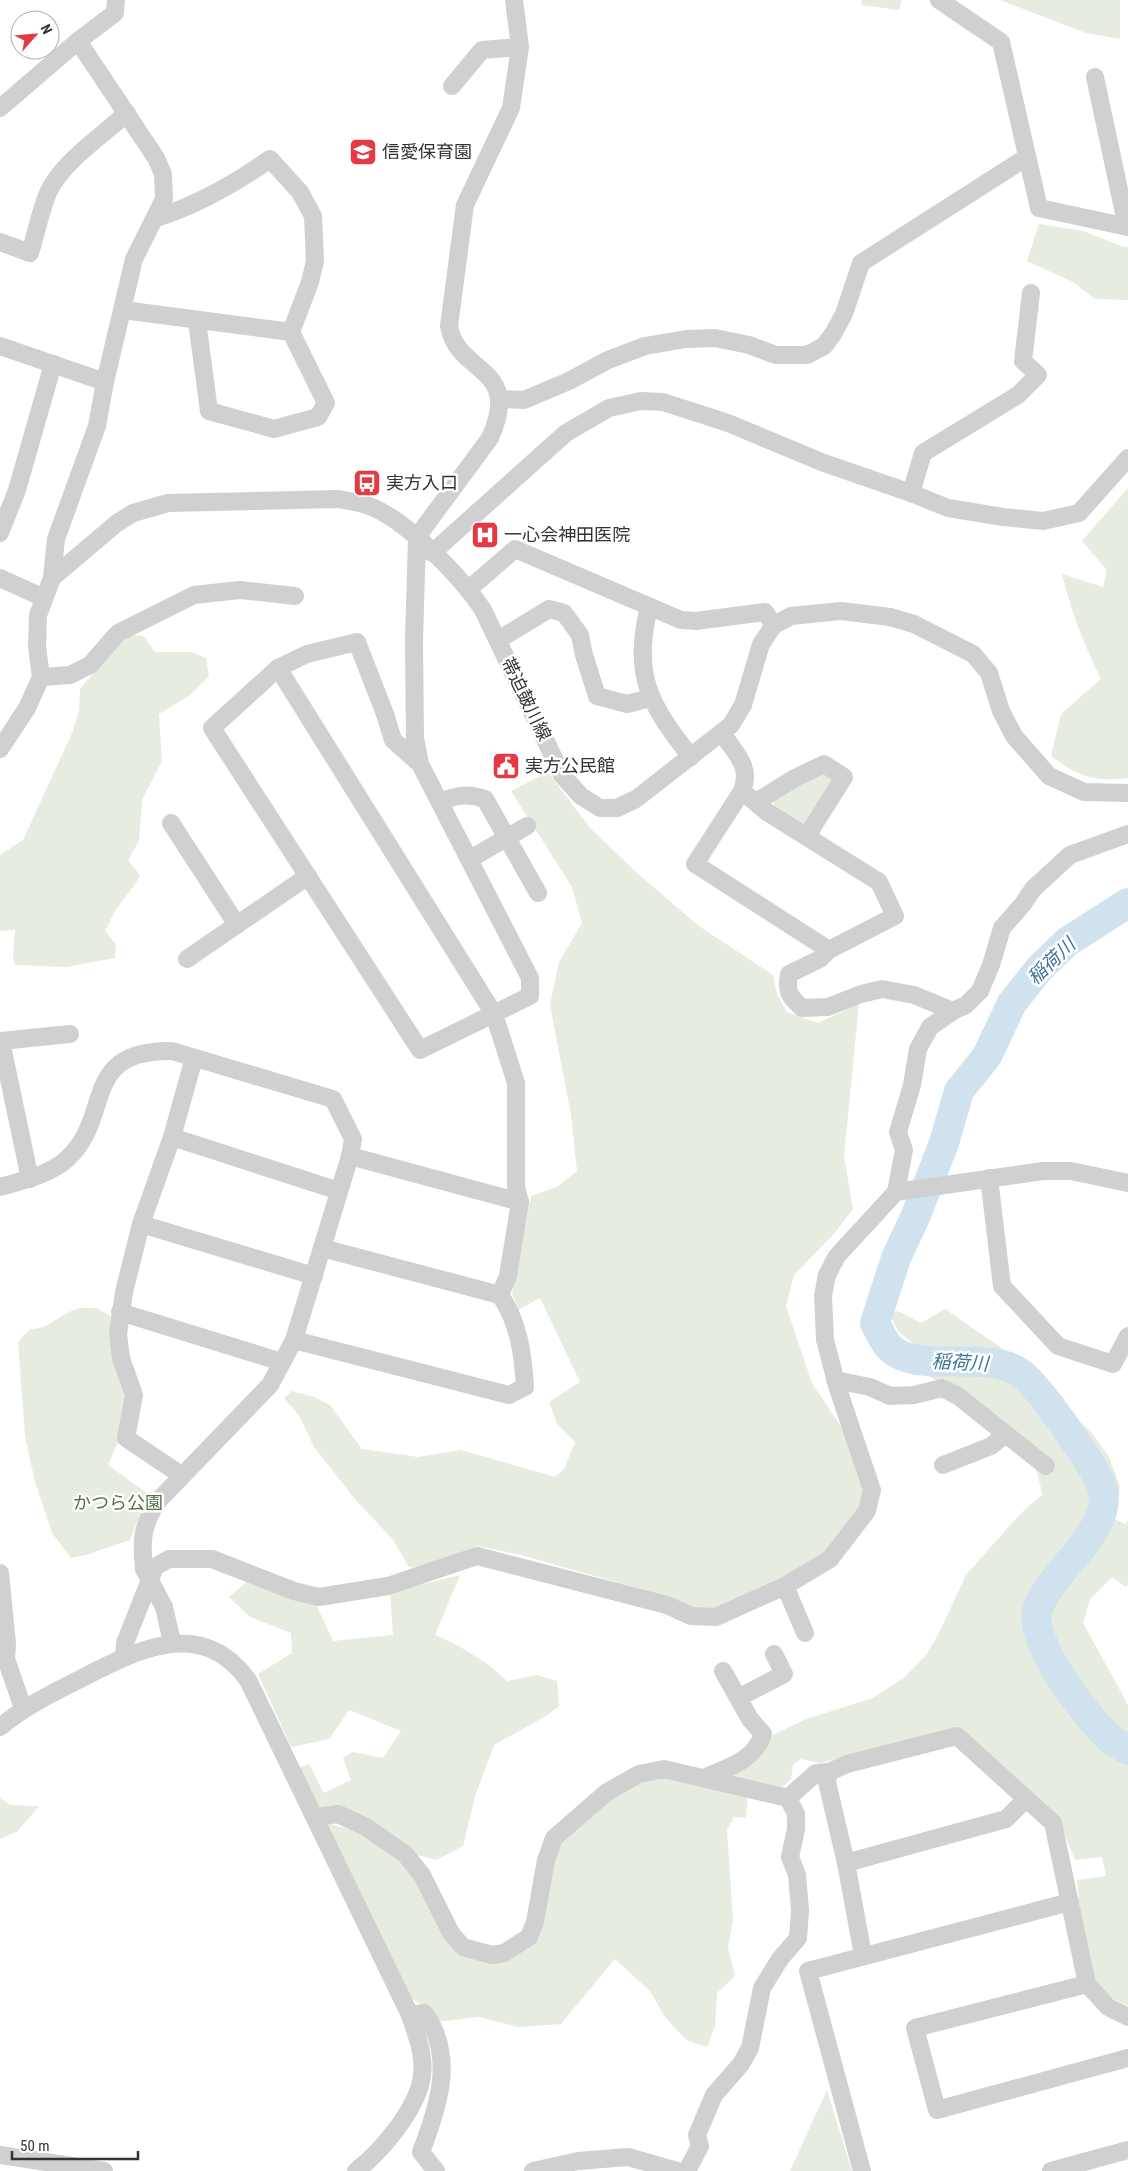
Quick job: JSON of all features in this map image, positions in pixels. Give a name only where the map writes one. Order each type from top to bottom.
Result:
[{"type":"street","points":[[0,108],[78,41],[115,13],[116,0]]},
{"type":"street","points":[[420,764],[393,740],[357,642],[307,654],[278,668],[212,728],[420,1050],[530,996],[530,978],[420,764],[416,738],[414,641],[417,537],[490,438],[498,421],[500,399],[490,377],[460,351],[451,339],[450,308],[465,205],[512,108],[520,47],[514,0]]},
{"type":"street","points":[[939,0],[1001,42],[1039,208],[1127,227],[1095,77]]},
{"type":"street","points":[[52,578],[56,539],[97,426],[105,382],[134,259],[164,199],[163,174],[156,158],[78,41]]},
{"type":"street","points":[[452,86],[482,50],[520,47]]},
{"type":"street","points":[[0,242],[30,253],[48,193],[56,180],[65,169],[127,113]]},
{"type":"street","points":[[500,399],[524,400],[569,381],[608,360],[645,346],[686,339],[715,338],[749,345],[776,356],[807,355],[824,346],[833,334],[844,314],[861,263],[1027,157]]},
{"type":"street","points":[[156,218],[176,212],[218,192],[270,159],[300,192],[313,216],[315,261],[310,282],[291,332],[326,403],[318,417],[274,429],[209,411],[197,321]]},
{"type":"street","points":[[911,493],[923,453],[1018,395],[1038,375],[1023,361],[1031,293]]},
{"type":"street","points":[[123,310],[291,332]]},
{"type":"street","points":[[0,346],[105,382]]},
{"type":"street","points":[[0,533],[17,490],[53,364]]},
{"type":"street","points":[[432,553],[566,433],[609,408],[641,401],[663,402],[681,406],[728,422],[824,463],[948,508],[1043,521],[1079,513],[1128,458]]},
{"type":"street","name":"帯迫皷川線","points":[[41,678],[37,646],[38,616],[52,578],[117,523],[133,513],[168,503],[344,500],[374,507],[417,537],[469,589],[498,640],[562,774],[580,796],[600,808],[617,808],[636,799],[731,725],[743,705],[761,644],[774,624]]},
{"type":"street","points":[[469,589],[515,548],[681,620],[696,621],[765,612],[774,624],[791,616],[841,612],[890,617],[914,624],[973,654],[989,673],[1002,711],[1014,736],[1049,776],[1084,792],[1128,793]]},
{"type":"street","points":[[0,578],[44,598]]},
{"type":"street","points":[[0,749],[27,708],[41,678],[70,675],[90,665],[118,633],[194,595],[240,590],[295,596]]},
{"type":"street","points":[[649,607],[643,630],[643,661],[650,698],[663,722],[691,757]]},
{"type":"street","points":[[498,640],[549,609],[564,612],[580,635],[584,656],[597,696],[626,704],[650,698]]},
{"type":"street","points":[[278,668],[494,1014],[516,1083],[516,1187],[520,1202],[508,1276],[500,1295]]},
{"type":"street","points":[[722,733],[745,766],[747,780],[742,791],[694,864],[829,950]]},
{"type":"street","points":[[756,802],[795,778],[824,764],[844,776],[807,836]]},
{"type":"street","points":[[742,791],[807,836],[879,882],[895,916],[829,950],[820,958],[789,974],[787,988],[793,1000],[802,1008],[828,1007],[861,994],[882,989],[914,995],[953,1010]]},
{"type":"street","points":[[440,802],[453,796],[471,794],[485,799],[538,893]]},
{"type":"street","points":[[171,823],[237,925]]},
{"type":"street","points":[[470,859],[527,826]]},
{"type":"street","points":[[901,1191],[904,1150],[898,1132],[912,1085],[918,1050],[930,1027],[953,1010],[966,1005],[980,991],[991,965],[1002,928],[1023,904],[1033,889],[1070,855],[1128,834]]},
{"type":"street","points":[[187,959],[308,876]]},
{"type":"street","points":[[30,1179],[1,1041],[70,1034]]},
{"type":"street","points":[[0,1187],[30,1179],[53,1169],[66,1160],[76,1150],[107,1077],[119,1063],[149,1050],[172,1051],[333,1099],[353,1139],[350,1156],[294,1340],[270,1385],[181,1475],[157,1502],[145,1522],[141,1543],[144,1569],[164,1607],[172,1642]]},
{"type":"street","points":[[181,1475],[126,1438],[134,1395],[121,1358],[118,1334],[120,1312],[141,1224],[172,1137],[194,1058]]},
{"type":"street","points":[[172,1137],[339,1191]]},
{"type":"street","points":[[350,1156],[520,1202]]},
{"type":"street","points":[[124,1657],[125,1643],[155,1567],[169,1559],[212,1559],[294,1591],[319,1597],[388,1586],[478,1556],[667,1605],[691,1616],[716,1617],[785,1586],[830,1558],[867,1511],[872,1490],[835,1380],[825,1340],[823,1296],[827,1275],[837,1256],[901,1191],[1042,1171],[1071,1171],[1128,1183]]},
{"type":"street","points":[[989,1178],[1002,1286],[1058,1346],[1113,1364],[1128,1336]]},
{"type":"street","points":[[141,1224],[314,1276]]},
{"type":"street","points":[[294,1340],[509,1394],[525,1387],[522,1346],[510,1310],[500,1295],[322,1248]]},
{"type":"street","points":[[120,1312],[282,1362]]},
{"type":"street","points":[[835,1380],[870,1387],[890,1396],[914,1395],[942,1388],[958,1396],[1046,1466]]},
{"type":"street","points":[[943,1465],[991,1446],[1006,1434]]},
{"type":"street","points":[[0,1573],[7,1634],[6,1659],[23,1708]]},
{"type":"street","points":[[785,1586],[805,1633]]},
{"type":"street","points":[[0,1726],[23,1708],[124,1657],[149,1647],[172,1642],[198,1645],[224,1656],[238,1666],[248,1680],[316,1817],[410,2015],[422,2056],[422,2076],[415,2101],[392,2134],[356,2171]]},
{"type":"street","points":[[738,1698],[784,1674],[774,1654]]},
{"type":"street","points":[[704,1778],[746,1760],[760,1746],[763,1734],[750,1719],[723,1671]]},
{"type":"street","points":[[788,1798],[816,1773],[829,1772],[847,1764],[957,1736],[1053,1823],[1087,1984],[1108,2007],[1128,2017]]},
{"type":"street","points":[[316,1817],[338,1814],[366,1828],[405,1854],[422,1875],[452,1933],[463,1946],[492,1955],[504,1953],[529,1937],[535,1922],[546,1860],[554,1838],[572,1820],[607,1792],[639,1774],[664,1769],[788,1798]]},
{"type":"street","points":[[829,1772],[827,1782],[846,1862],[864,1955]]},
{"type":"street","points":[[687,2171],[700,2146],[697,2135],[714,2094],[741,2064],[750,2048],[762,1988],[780,1959],[798,1938],[800,1910],[797,1875],[790,1856],[796,1814],[788,1798]]},
{"type":"street","points":[[846,1862],[1006,1818],[1026,1799]]},
{"type":"street","points":[[862,2171],[808,1971],[1070,1902]]},
{"type":"street","points":[[1087,1984],[915,2028],[937,2110],[1128,2058]]},
{"type":"street","points":[[410,2015],[424,2013],[439,2044],[442,2080],[435,2114],[421,2152],[436,2171]]},
{"type":"street","points":[[1051,2171],[1128,2150]]},
{"type":"street","points":[[0,2155],[31,2166],[104,2171]]},
{"type":"street","points":[[533,2171],[578,2161],[628,2157],[677,2171]]},
{"type":"green space","points":[[861,0],[902,0],[899,10],[862,5]]},
{"type":"green space","points":[[1000,0],[1120,0],[1120,39],[1086,33]]},
{"type":"green space","points":[[1039,224],[1083,231],[1128,247],[1128,300],[1095,299],[1073,282],[1027,261]]},
{"type":"green space","points":[[1128,488],[1128,778],[1106,779],[1079,773],[1051,756],[1061,714],[1101,679],[1078,628],[1062,574],[1103,587],[1107,570],[1082,541]]},
{"type":"green space","points":[[131,635],[144,636],[155,652],[190,652],[206,658],[209,676],[189,696],[159,714],[162,761],[142,800],[139,841],[128,860],[140,875],[115,911],[105,931],[116,944],[115,958],[66,967],[15,965],[13,955],[15,930],[0,931],[0,855],[23,840],[73,731],[79,711],[80,689],[114,649]]},
{"type":"green space","points":[[548,772],[590,828],[637,873],[699,926],[773,975],[777,994],[787,1012],[818,1023],[859,1004],[844,1156],[853,1209],[834,1234],[794,1275],[786,1306],[812,1383],[844,1431],[868,1490],[864,1506],[848,1530],[809,1567],[715,1612],[688,1609],[644,1590],[521,1555],[477,1546],[422,1568],[409,1567],[393,1540],[354,1498],[314,1447],[300,1417],[284,1398],[292,1391],[314,1397],[330,1405],[362,1449],[418,1457],[461,1450],[555,1477],[564,1469],[575,1442],[557,1424],[549,1402],[580,1382],[540,1298],[518,1310],[512,1293],[531,1196],[557,1187],[577,1171],[571,1115],[550,1005],[559,962],[582,923],[572,887],[511,791]]},
{"type":"green space","points":[[825,772],[832,776],[833,783],[809,821],[802,825],[773,808],[775,797]]},
{"type":"green space","name":"かつら公園","points":[[97,1308],[112,1317],[128,1395],[119,1440],[108,1465],[148,1494],[130,1540],[86,1555],[71,1558],[52,1533],[35,1482],[25,1436],[18,1342],[30,1329],[43,1327],[77,1309]]},
{"type":"green space","points":[[945,1309],[1038,1373],[1056,1399],[1091,1432],[1109,1457],[1120,1487],[1114,1519],[1126,1524],[1128,1519],[1128,1584],[1126,1587],[1112,1577],[1090,1599],[1083,1623],[1128,1705],[1128,2006],[1116,2001],[1099,1987],[1089,1965],[1083,1936],[1077,1880],[1106,1876],[1102,1857],[1075,1860],[1062,1828],[960,1728],[820,1763],[801,1759],[793,1765],[791,1779],[778,1792],[723,1773],[763,1750],[773,1735],[806,1719],[873,1698],[905,1677],[926,1655],[938,1635],[966,1575],[1020,1514],[1042,1495],[1034,1464],[1017,1436],[986,1410],[928,1376],[915,1345],[898,1331],[889,1312],[898,1311],[921,1323]]},
{"type":"green space","points":[[460,1575],[435,1635],[473,1655],[507,1681],[537,1675],[557,1681],[559,1706],[546,1716],[494,1745],[475,1796],[463,1846],[436,1860],[410,1853],[320,1808],[299,1768],[309,1764],[324,1793],[351,1780],[343,1758],[352,1752],[383,1758],[401,1731],[349,1710],[329,1739],[291,1747],[258,1674],[292,1653],[291,1633],[250,1617],[229,1597],[248,1581],[316,1604],[333,1641],[393,1635],[390,1592]]},
{"type":"green space","points":[[664,1777],[748,1793],[746,1818],[734,1817],[727,1830],[733,1921],[728,1947],[735,1976],[717,1993],[715,2026],[707,2047],[686,2040],[665,2017],[650,1991],[615,1959],[561,2024],[518,2027],[479,2017],[437,2022],[430,2010],[409,1997],[326,1823],[364,1833],[397,1851],[477,1959],[533,1942],[560,1840],[587,1813],[643,1778]]},
{"type":"green space","points":[[0,1798],[10,1805],[39,1806],[18,1831],[0,1839]]},
{"type":"green space","points":[[827,2090],[852,2171],[790,2171]]},
{"type":"waterway","name":"稲荷川","points":[[1128,903],[1067,942],[1040,968],[1012,1003],[987,1056],[959,1091],[944,1143],[916,1215],[896,1258],[875,1323],[888,1346],[900,1355],[932,1361],[987,1362],[1019,1372],[1028,1379],[1051,1407],[1095,1473],[1101,1484],[1104,1501],[1100,1518],[1091,1534],[1043,1597],[1037,1612],[1037,1626],[1042,1643],[1051,1661],[1076,1699],[1102,1730],[1128,1750]]},
{"type":"place","name":"信愛保育園","points":[[363,152]]},
{"type":"place","name":"実方入口","points":[[367,483]]},
{"type":"place","name":"一心会神田医院","points":[[485,535]]},
{"type":"place","name":"実方公民館","points":[[506,766]]}]
